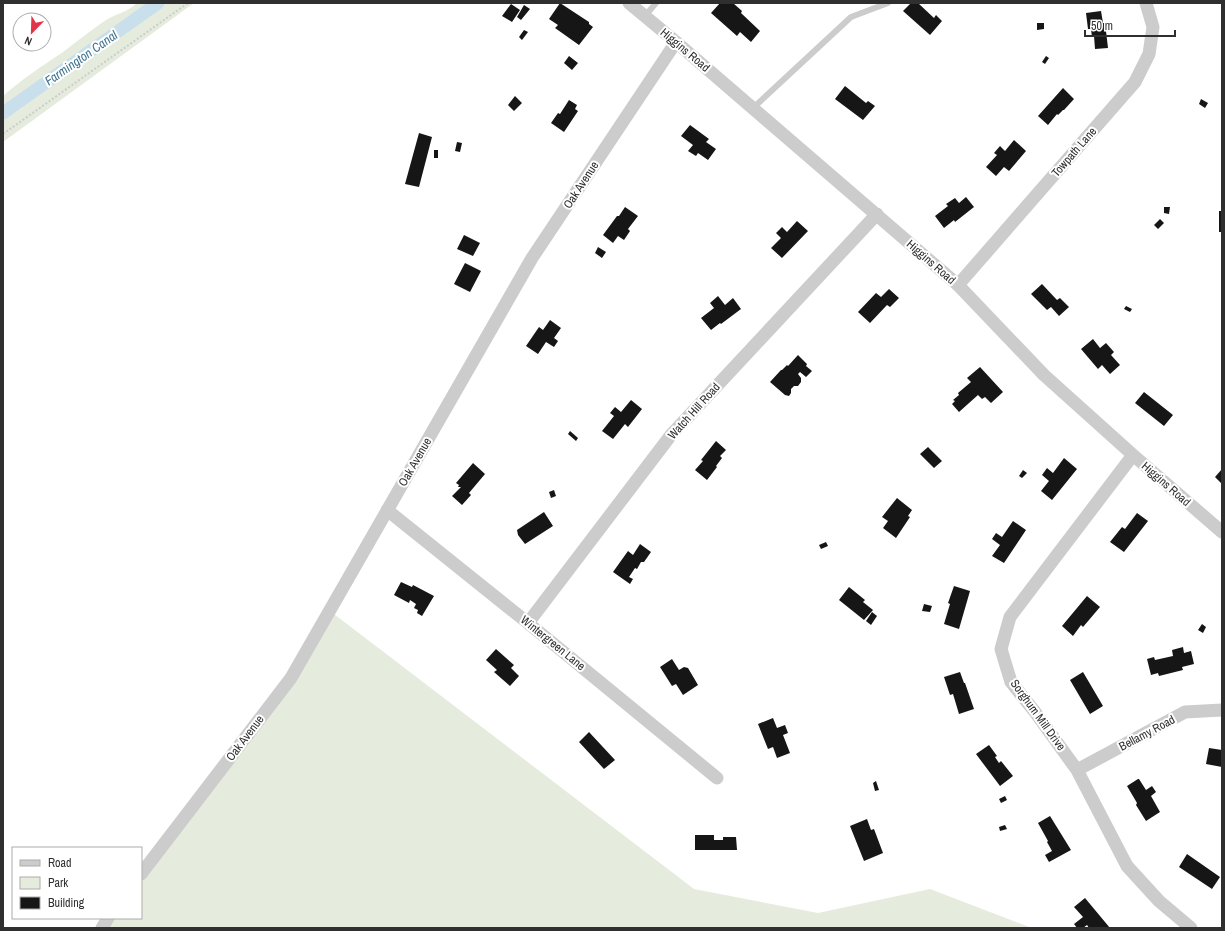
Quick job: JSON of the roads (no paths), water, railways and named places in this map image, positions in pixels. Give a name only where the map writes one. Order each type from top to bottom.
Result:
[{"type":"street","name":"Higgins Road","points":[[629,3],[958,285],[1044,375],[1222,532]]},
{"type":"street","name":"Towpath Lane","points":[[958,285],[1135,82],[1150,54],[1153,27],[1146,3]]},
{"type":"street","name":"Oak Avenue","points":[[142,873],[291,678],[532,258],[676,42]]},
{"type":"street","name":"Watch Hill Road","points":[[528,622],[671,435],[877,214]]},
{"type":"street","name":"Sorghum Mill Drive","points":[[1133,455],[1010,617],[1001,649],[1011,682],[1035,712],[1077,770],[1127,866],[1159,901],[1192,928]]},
{"type":"street","name":"Wintergreen Lane","points":[[387,510],[528,622],[717,778]]},
{"type":"street","name":"Bellamy Road","points":[[1077,770],[1185,712],[1222,710]]},
{"type":"street","points":[[102,928],[107,919]]},
{"type":"lane","points":[[645,16],[656,3]]},
{"type":"lane","points":[[753,108],[850,17],[888,3]]},
{"type":"waterway","name":"Farmington Canal","points":[[3,113],[158,3]]}]
